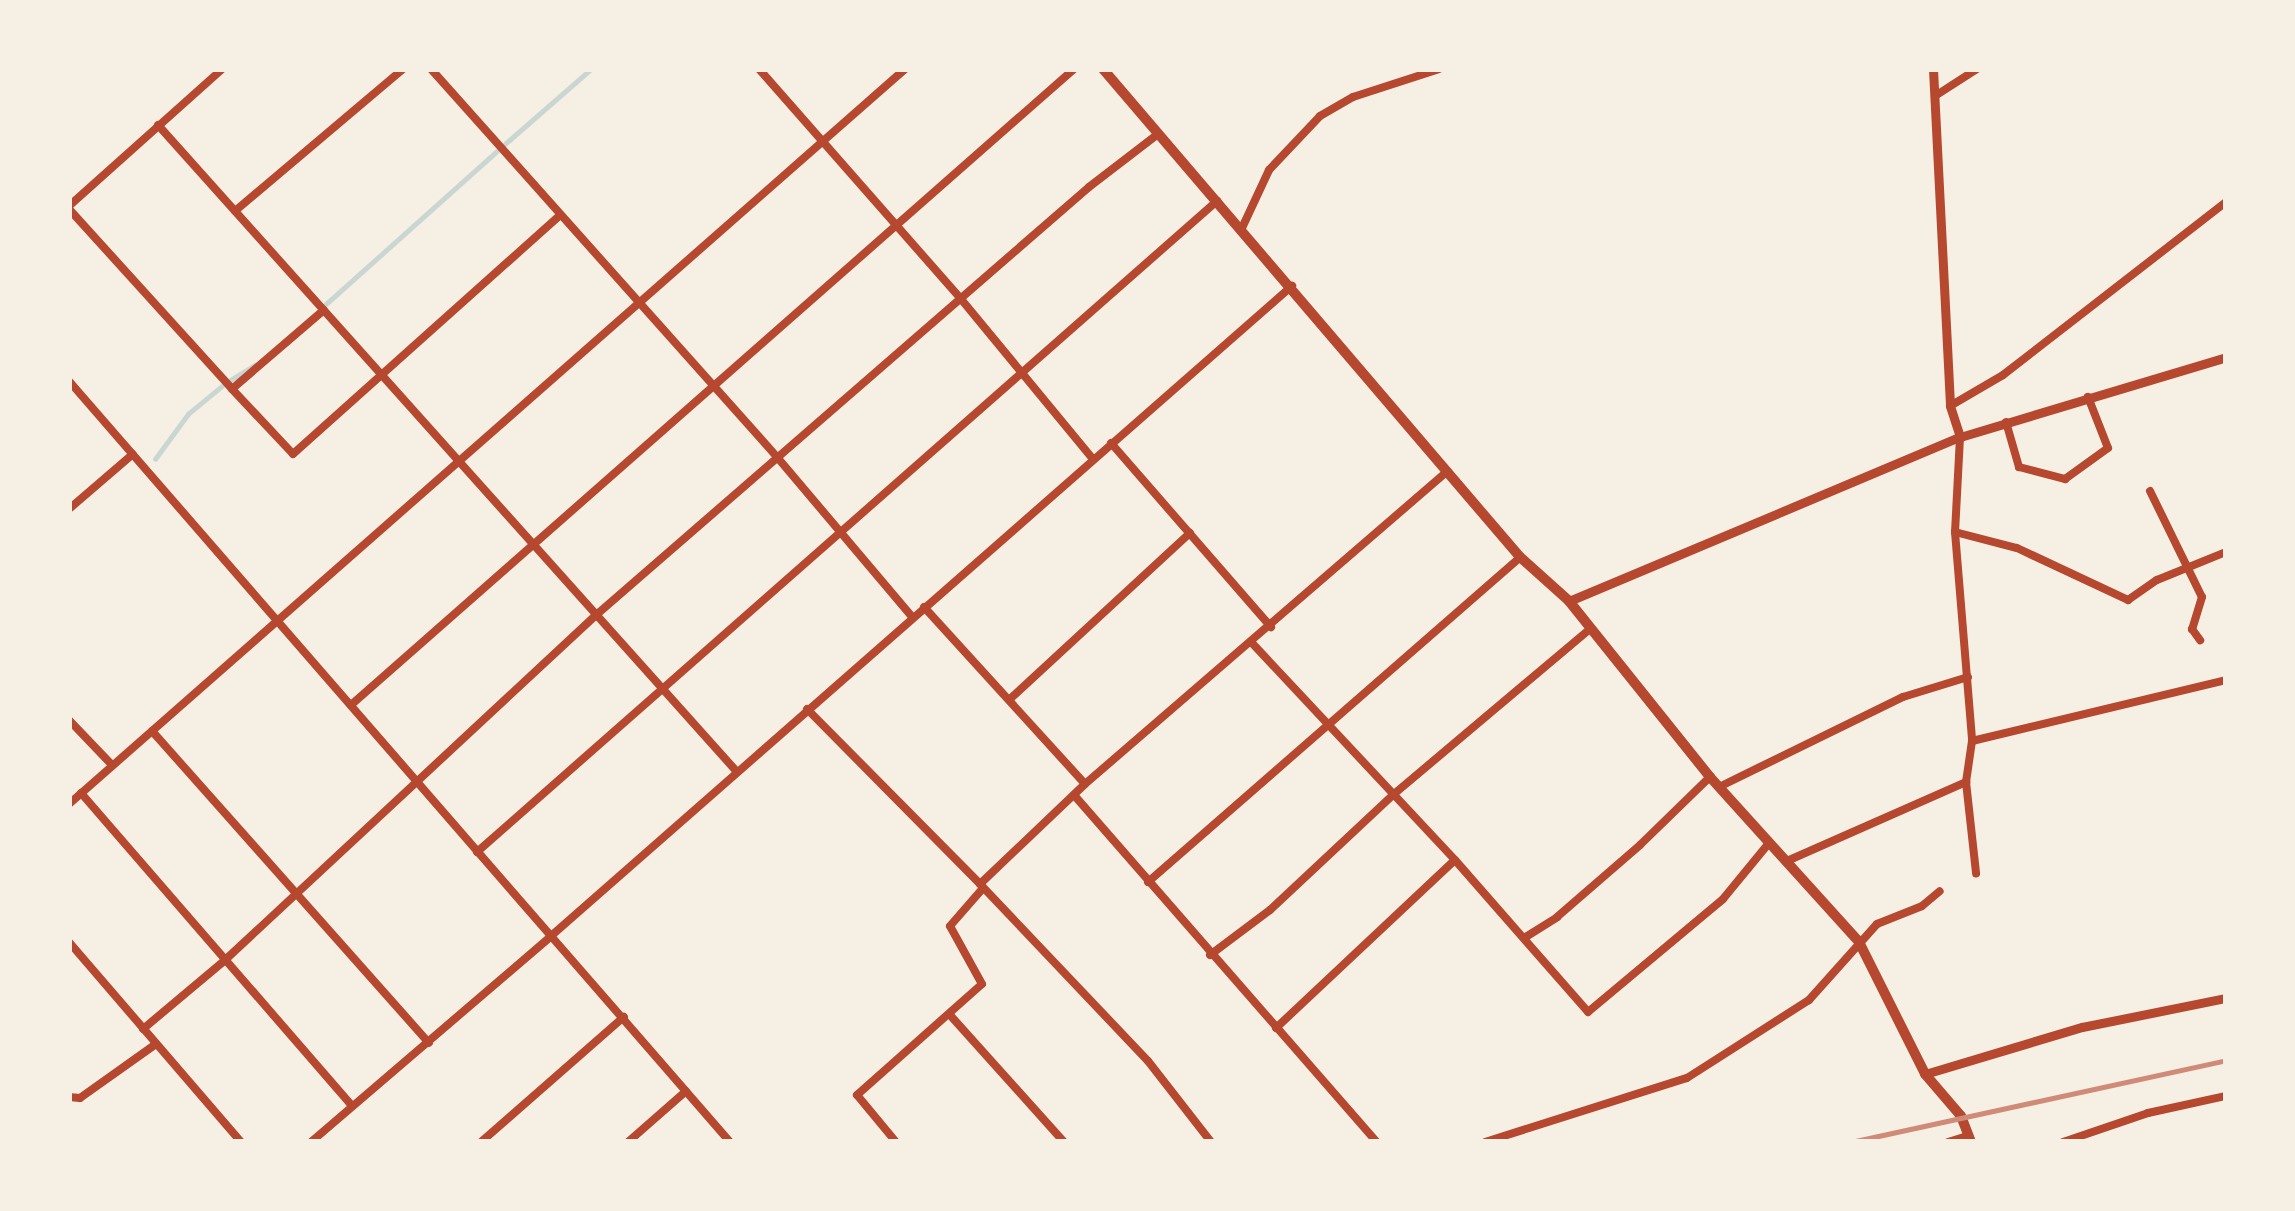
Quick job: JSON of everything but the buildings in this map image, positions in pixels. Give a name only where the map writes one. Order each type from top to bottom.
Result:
[{"type":"main road","points":[[1103,69],[1293,285],[1520,557],[1569,602],[1714,782],[1859,942],[1925,1074],[1961,1116],[1970,1139]]},
{"type":"street","points":[[222,69],[69,207],[293,454],[559,216]]},
{"type":"street","points":[[235,211],[403,69]]},
{"type":"street","points":[[431,69],[777,457],[912,617]]},
{"type":"street","points":[[759,69],[962,299],[1093,458]]},
{"type":"street","points":[[69,804],[905,69]]},
{"type":"street","points":[[351,705],[1074,69]]},
{"type":"street","points":[[1242,228],[1269,170],[1320,116],[1353,97],[1439,69]]},
{"type":"street","points":[[1933,69],[1950,406],[1960,436],[1955,532],[1972,741],[1966,782],[1976,873]]},
{"type":"street","points":[[1935,95],[1977,69]]},
{"type":"street","points":[[158,125],[737,772]]},
{"type":"street","points":[[143,1029],[224,961],[595,616],[1159,133]]},
{"type":"street","points":[[477,852],[1218,200]]},
{"type":"street","points":[[1950,406],[2003,375],[2226,202]]},
{"type":"street","points":[[311,1142],[1293,285]]},
{"type":"street","points":[[232,389],[324,310]]},
{"type":"street","points":[[1569,602],[1960,436],[2226,357]]},
{"type":"street","points":[[69,381],[730,1142]]},
{"type":"street","points":[[2006,422],[2019,467],[2065,479],[2108,448],[2088,397]]},
{"type":"street","points":[[1111,443],[1271,627]]},
{"type":"street","points":[[69,509],[133,454]]},
{"type":"street","points":[[896,1142],[857,1096],[982,984],[950,926],[981,886],[1085,784],[1448,470]]},
{"type":"street","points":[[2150,491],[2202,598],[2192,629],[2200,640]]},
{"type":"street","points":[[1955,532],[2018,548],[2128,600],[2226,552]]},
{"type":"street","points":[[1010,699],[1190,533]]},
{"type":"street","points":[[1148,883],[1520,557]]},
{"type":"street","points":[[924,607],[1085,784]]},
{"type":"street","points":[[1210,955],[1270,910],[1394,794],[1589,630]]},
{"type":"street","points":[[1252,643],[1456,860],[1588,1012],[1723,898],[1769,842]]},
{"type":"street","points":[[1524,938],[1557,917],[1714,782],[1903,697],[1967,677]]},
{"type":"street","points":[[1972,741],[2226,680]]},
{"type":"street","points":[[807,710],[1148,1061],[1211,1142]]},
{"type":"street","points":[[69,720],[112,765]]},
{"type":"street","points":[[152,730],[429,1043]]},
{"type":"street","points":[[1787,861],[1966,782]]},
{"type":"street","points":[[81,794],[352,1106]]},
{"type":"street","points":[[1073,795],[1377,1142]]},
{"type":"street","points":[[1276,1028],[1456,860]]},
{"type":"street","points":[[1485,1142],[1687,1078],[1809,1000],[1877,924],[1922,906],[1940,891]]},
{"type":"street","points":[[69,943],[241,1142]]},
{"type":"street","points":[[1925,1074],[2082,1027],[2226,998]]},
{"type":"street","points":[[950,1015],[1064,1142]]},
{"type":"street","points":[[481,1142],[624,1017]]},
{"type":"street","points":[[69,1097],[80,1098],[156,1044]]},
{"type":"street","points":[[628,1142],[686,1091]]},
{"type":"street","points":[[2063,1142],[2148,1113],[2226,1096]]},
{"type":"street","points":[[1948,1142],[1970,1139]]},
{"type":"waterway","points":[[505,144],[591,69]]},
{"type":"waterway","points":[[326,304],[497,151]]},
{"type":"waterway","points":[[229,381],[255,365]]},
{"type":"waterway","points":[[155,459],[188,414],[222,386]]},
{"type":"railway","points":[[1851,1142],[2226,1060]]}]
